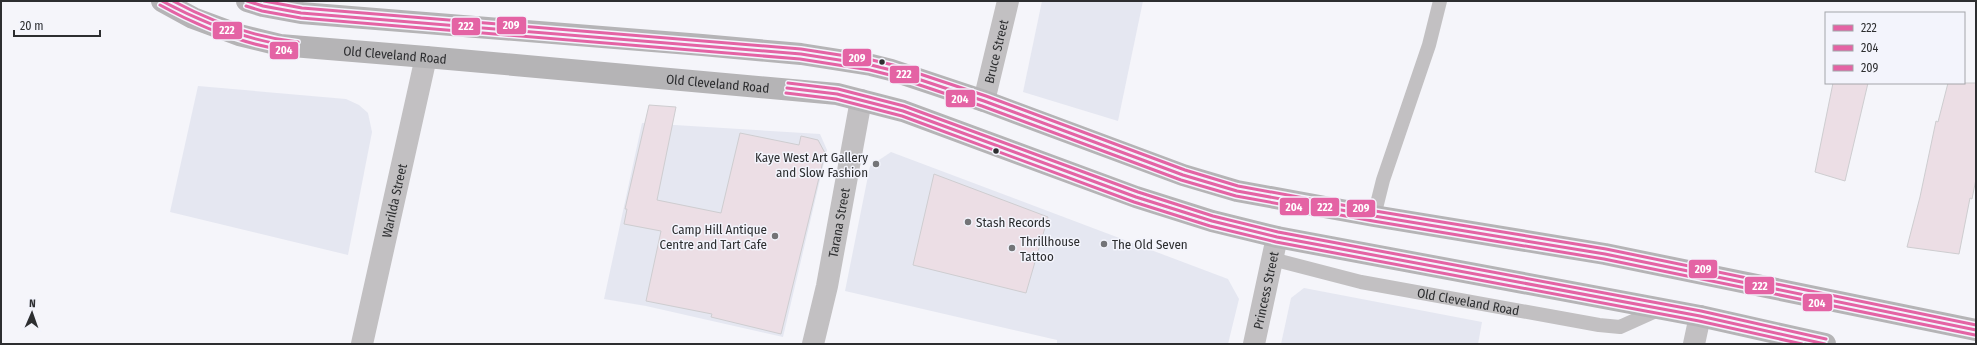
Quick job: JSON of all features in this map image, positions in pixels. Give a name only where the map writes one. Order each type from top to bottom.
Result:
[{"type":"highway","name":"Old Cleveland Road","points":[[162,1],[193,18],[239,35],[280,45],[837,94],[903,111],[1136,197],[1212,221],[1277,237],[1662,308],[1825,344]]},
{"type":"highway","points":[[248,1],[263,6],[301,13],[801,54],[839,59],[891,70],[984,101],[1183,175],[1258,195],[1374,216],[1605,254],[1976,330]]},
{"type":"street","name":"Bruce Street","points":[[984,101],[1008,1]]},
{"type":"street","name":"Warilda Street","points":[[362,344],[426,57]]},
{"type":"street","name":"Tarana Street","points":[[813,344],[827,286],[861,100]]},
{"type":"street","name":"Princess Street","points":[[1254,344],[1277,237]]},
{"type":"street","points":[[1694,344],[1700,316]]},
{"type":"lane","points":[[1374,216],[1383,180],[1429,45],[1440,1]]},
{"type":"lane","name":"Old Cleveland Road","points":[[1272,259],[1361,282],[1599,325],[1620,327],[1662,308]]},
{"type":"shaded area","points":[[1042,1],[1143,1],[1118,121],[1023,92]]},
{"type":"shaded area","points":[[198,86],[346,99],[359,105],[368,113],[372,132],[348,255],[170,212]]},
{"type":"shaded area","points":[[642,123],[820,134],[827,150],[783,337],[646,306],[604,299]]},
{"type":"shaded area","points":[[891,152],[1228,279],[1239,299],[1228,344],[1057,344],[1057,340],[845,291],[870,166]]},
{"type":"shaded area","points":[[1304,288],[1482,322],[1478,344],[1281,344],[1291,298]]},
{"type":"building","points":[[1976,83],[1976,179],[1972,199],[1970,198],[1959,254],[1907,247],[1920,197],[1936,121],[1938,122],[1948,84]]},
{"type":"building","points":[[1833,84],[1868,84],[1845,181],[1815,172]]},
{"type":"building","points":[[649,105],[676,107],[657,200],[721,213],[740,133],[799,145],[801,136],[818,140],[825,153],[781,334],[711,317],[712,314],[646,301],[661,231],[624,224],[627,209],[625,209]]},
{"type":"building","points":[[934,174],[1048,217],[1026,293],[913,265]]},
{"type":"transit line","name":"222","points":[[162,1],[194,17],[244,36],[261,41],[297,47]]},
{"type":"transit line","name":"209","points":[[173,1],[203,16],[233,28],[281,40],[298,42]]},
{"type":"transit line","name":"222","points":[[247,1],[263,6],[301,13],[801,54],[871,65],[891,70],[984,101],[1183,175],[1237,191],[1374,216],[1605,254],[1976,330]]},
{"type":"transit line","name":"209","points":[[264,1],[302,8],[801,49],[872,60],[893,65],[986,96],[1185,170],[1238,186],[1375,211],[1606,249],[1976,325]]},
{"type":"transit line","name":"204","points":[[160,5],[192,22],[243,41],[260,46],[296,52]]},
{"type":"transit line","name":"204","points":[[246,6],[262,11],[301,18],[800,59],[870,70],[890,75],[982,106],[1181,180],[1236,196],[1373,221],[1604,259],[1975,335]]},
{"type":"transit line","name":"209","points":[[788,83],[838,89],[904,106],[1138,192],[1213,216],[1278,232],[1701,311],[1826,339]]},
{"type":"transit line","name":"222","points":[[787,88],[837,94],[903,111],[1136,197],[1212,221],[1277,237],[1700,316],[1825,344]]},
{"type":"transit line","name":"204","points":[[786,93],[836,99],[902,116],[1134,202],[1210,226],[1276,242],[1699,321],[1802,344]]},
{"type":"place","name":"Kaye West Art Gallery and Slow Fashion","points":[[876,164]]},
{"type":"place","name":"Stash Records","points":[[968,222]]},
{"type":"place","name":"Camp Hill Antique Centre and Tart Cafe","points":[[775,236]]},
{"type":"place","name":"The Old Seven","points":[[1104,244]]},
{"type":"place","name":"Thrillhouse Tattoo","points":[[1012,248]]}]
